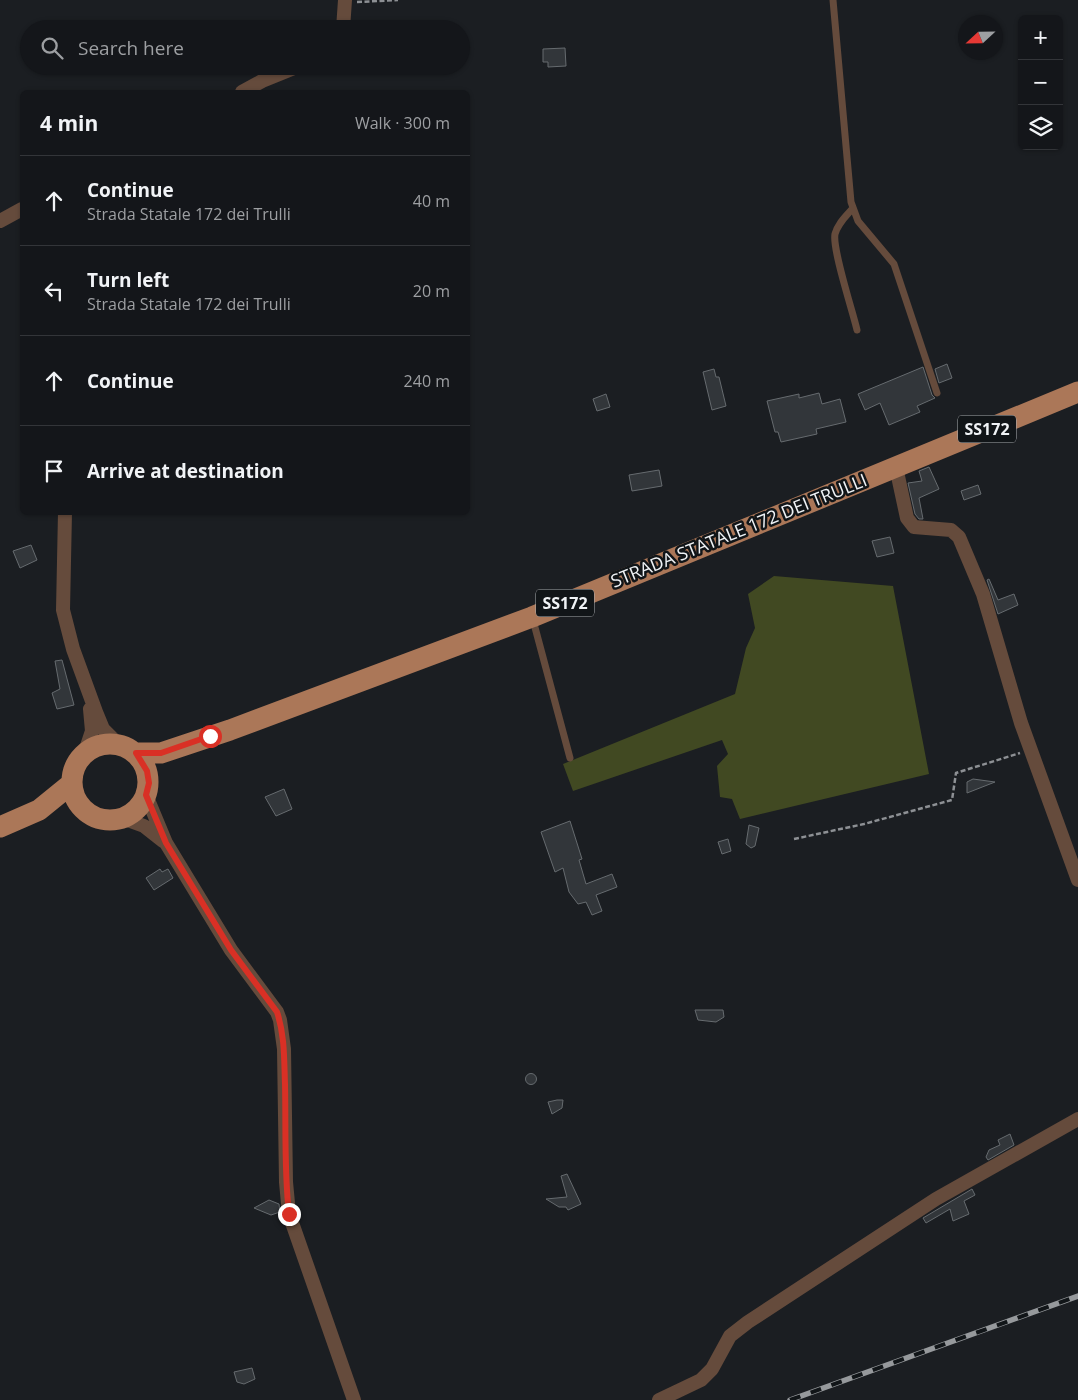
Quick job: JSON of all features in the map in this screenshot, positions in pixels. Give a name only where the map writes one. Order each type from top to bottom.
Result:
[{"type":"main road","name":"STRADA STATALE 172 DEI TRULLI","points":[[85,752],[105,743],[161,753],[230,730],[532,617],[1078,392]]},
{"type":"main road","name":"STRADA STATALE 172 DEI TRULLI","points":[[122,818],[140,806],[147,789],[165,766],[230,730]]},
{"type":"main road","points":[[127,748],[147,771],[147,789]]},
{"type":"main road","points":[[81,808],[74,796],[71,784],[75,766],[85,752]]},
{"type":"main road","points":[[0,827],[39,810],[71,784]]},
{"type":"main road","points":[[39,810],[70,806],[81,808],[97,818],[106,820],[122,818]]},
{"type":"street","points":[[344,20],[345,1]]},
{"type":"street","points":[[246,90],[277,75]]},
{"type":"street","points":[[0,221],[20,210]]},
{"type":"street","points":[[896,467],[907,518],[914,527],[951,530],[959,537],[983,594],[1031,750],[1078,880]]},
{"type":"street","points":[[65,515],[63,610],[73,649],[103,729],[127,748]]},
{"type":"street","points":[[85,752],[92,731],[88,693]]},
{"type":"street","points":[[147,789],[166,843],[231,950],[277,1012],[280,1020],[284,1049],[286,1182],[289,1214],[354,1400]]},
{"type":"street","points":[[122,818],[144,826],[166,843]]},
{"type":"street","points":[[659,1400],[701,1380],[712,1370],[730,1336],[748,1322],[936,1199],[1078,1119]]},
{"type":"lane","points":[[833,0],[853,208],[858,220],[868,234],[894,264],[937,393]]},
{"type":"lane","points":[[853,208],[839,224],[835,235],[839,261],[858,330]]},
{"type":"lane","points":[[532,617],[570,758]]},
{"type":"path","points":[[345,1],[398,0]]},
{"type":"path","points":[[794,839],[864,824],[952,800],[956,773],[1031,750]]},
{"type":"green space","points":[[774,576],[893,586],[929,774],[740,819],[732,799],[720,797],[717,766],[728,754],[722,740],[573,791],[563,764],[735,694],[746,648],[755,628],[748,594]]},
{"type":"building","points":[[565,48],[566,66],[548,67],[548,62],[543,62],[543,49]]},
{"type":"building","points":[[947,364],[952,378],[939,383],[935,369]]},
{"type":"building","points":[[923,367],[932,395],[935,398],[917,406],[920,412],[889,425],[880,403],[865,410],[858,394]]},
{"type":"building","points":[[714,369],[716,377],[719,377],[726,406],[712,410],[703,372]]},
{"type":"building","points":[[819,393],[822,404],[840,399],[846,422],[816,429],[817,434],[781,442],[778,432],[775,432],[767,401],[799,394],[799,398]]},
{"type":"building","points":[[606,394],[610,407],[597,411],[593,399]]},
{"type":"building","points":[[929,467],[939,489],[919,498],[923,519],[919,519],[915,514],[908,483],[922,481],[919,471]]},
{"type":"building","points":[[659,470],[662,486],[632,491],[629,475]]},
{"type":"building","points":[[978,485],[981,494],[964,500],[961,491]]},
{"type":"building","points":[[890,537],[894,553],[877,557],[872,541]]},
{"type":"building","points":[[31,545],[37,560],[20,568],[13,551]]},
{"type":"building","points":[[989,579],[998,600],[1014,594],[1018,605],[998,614],[987,580]]},
{"type":"building","points":[[62,660],[74,705],[57,709],[52,693],[60,689],[55,661]]},
{"type":"building","points":[[973,779],[995,782],[967,793],[967,782]]},
{"type":"building","points":[[284,789],[292,809],[276,816],[265,797]]},
{"type":"building","points":[[570,821],[582,859],[579,860],[586,884],[612,874],[617,887],[596,895],[602,911],[592,915],[586,902],[578,904],[569,892],[563,868],[555,872],[541,832]]},
{"type":"building","points":[[749,825],[759,828],[755,846],[751,848],[746,844]]},
{"type":"building","points":[[728,839],[731,851],[722,854],[718,842]]},
{"type":"building","points":[[160,869],[162,872],[168,869],[173,878],[154,890],[146,878]]},
{"type":"building","points":[[695,1010],[723,1010],[724,1017],[716,1022],[698,1020]]},
{"type":"building","points":[[531,1073],[537,1079],[531,1085],[525,1079]]},
{"type":"building","points":[[563,1100],[562,1108],[552,1114],[548,1102]]},
{"type":"building","points":[[1010,1134],[1014,1145],[988,1160],[986,1157],[989,1150],[1000,1145],[998,1140]]},
{"type":"building","points":[[567,1174],[581,1204],[568,1210],[566,1207],[559,1207],[546,1199],[567,1197],[561,1176]]},
{"type":"building","points":[[972,1189],[975,1195],[964,1201],[969,1214],[953,1221],[950,1209],[926,1223],[923,1218]]},
{"type":"building","points":[[269,1200],[279,1204],[280,1212],[271,1215],[254,1208]]},
{"type":"building","points":[[252,1368],[255,1379],[244,1384],[237,1382],[234,1372]]},
{"type":"railway","points":[[790,1400],[1078,1296]]},
{"type":"route","points":[[210,736],[161,753],[136,753],[147,771],[149,783],[146,795],[166,843],[231,950],[277,1012],[280,1020],[284,1049],[286,1182],[289,1214]]}]
